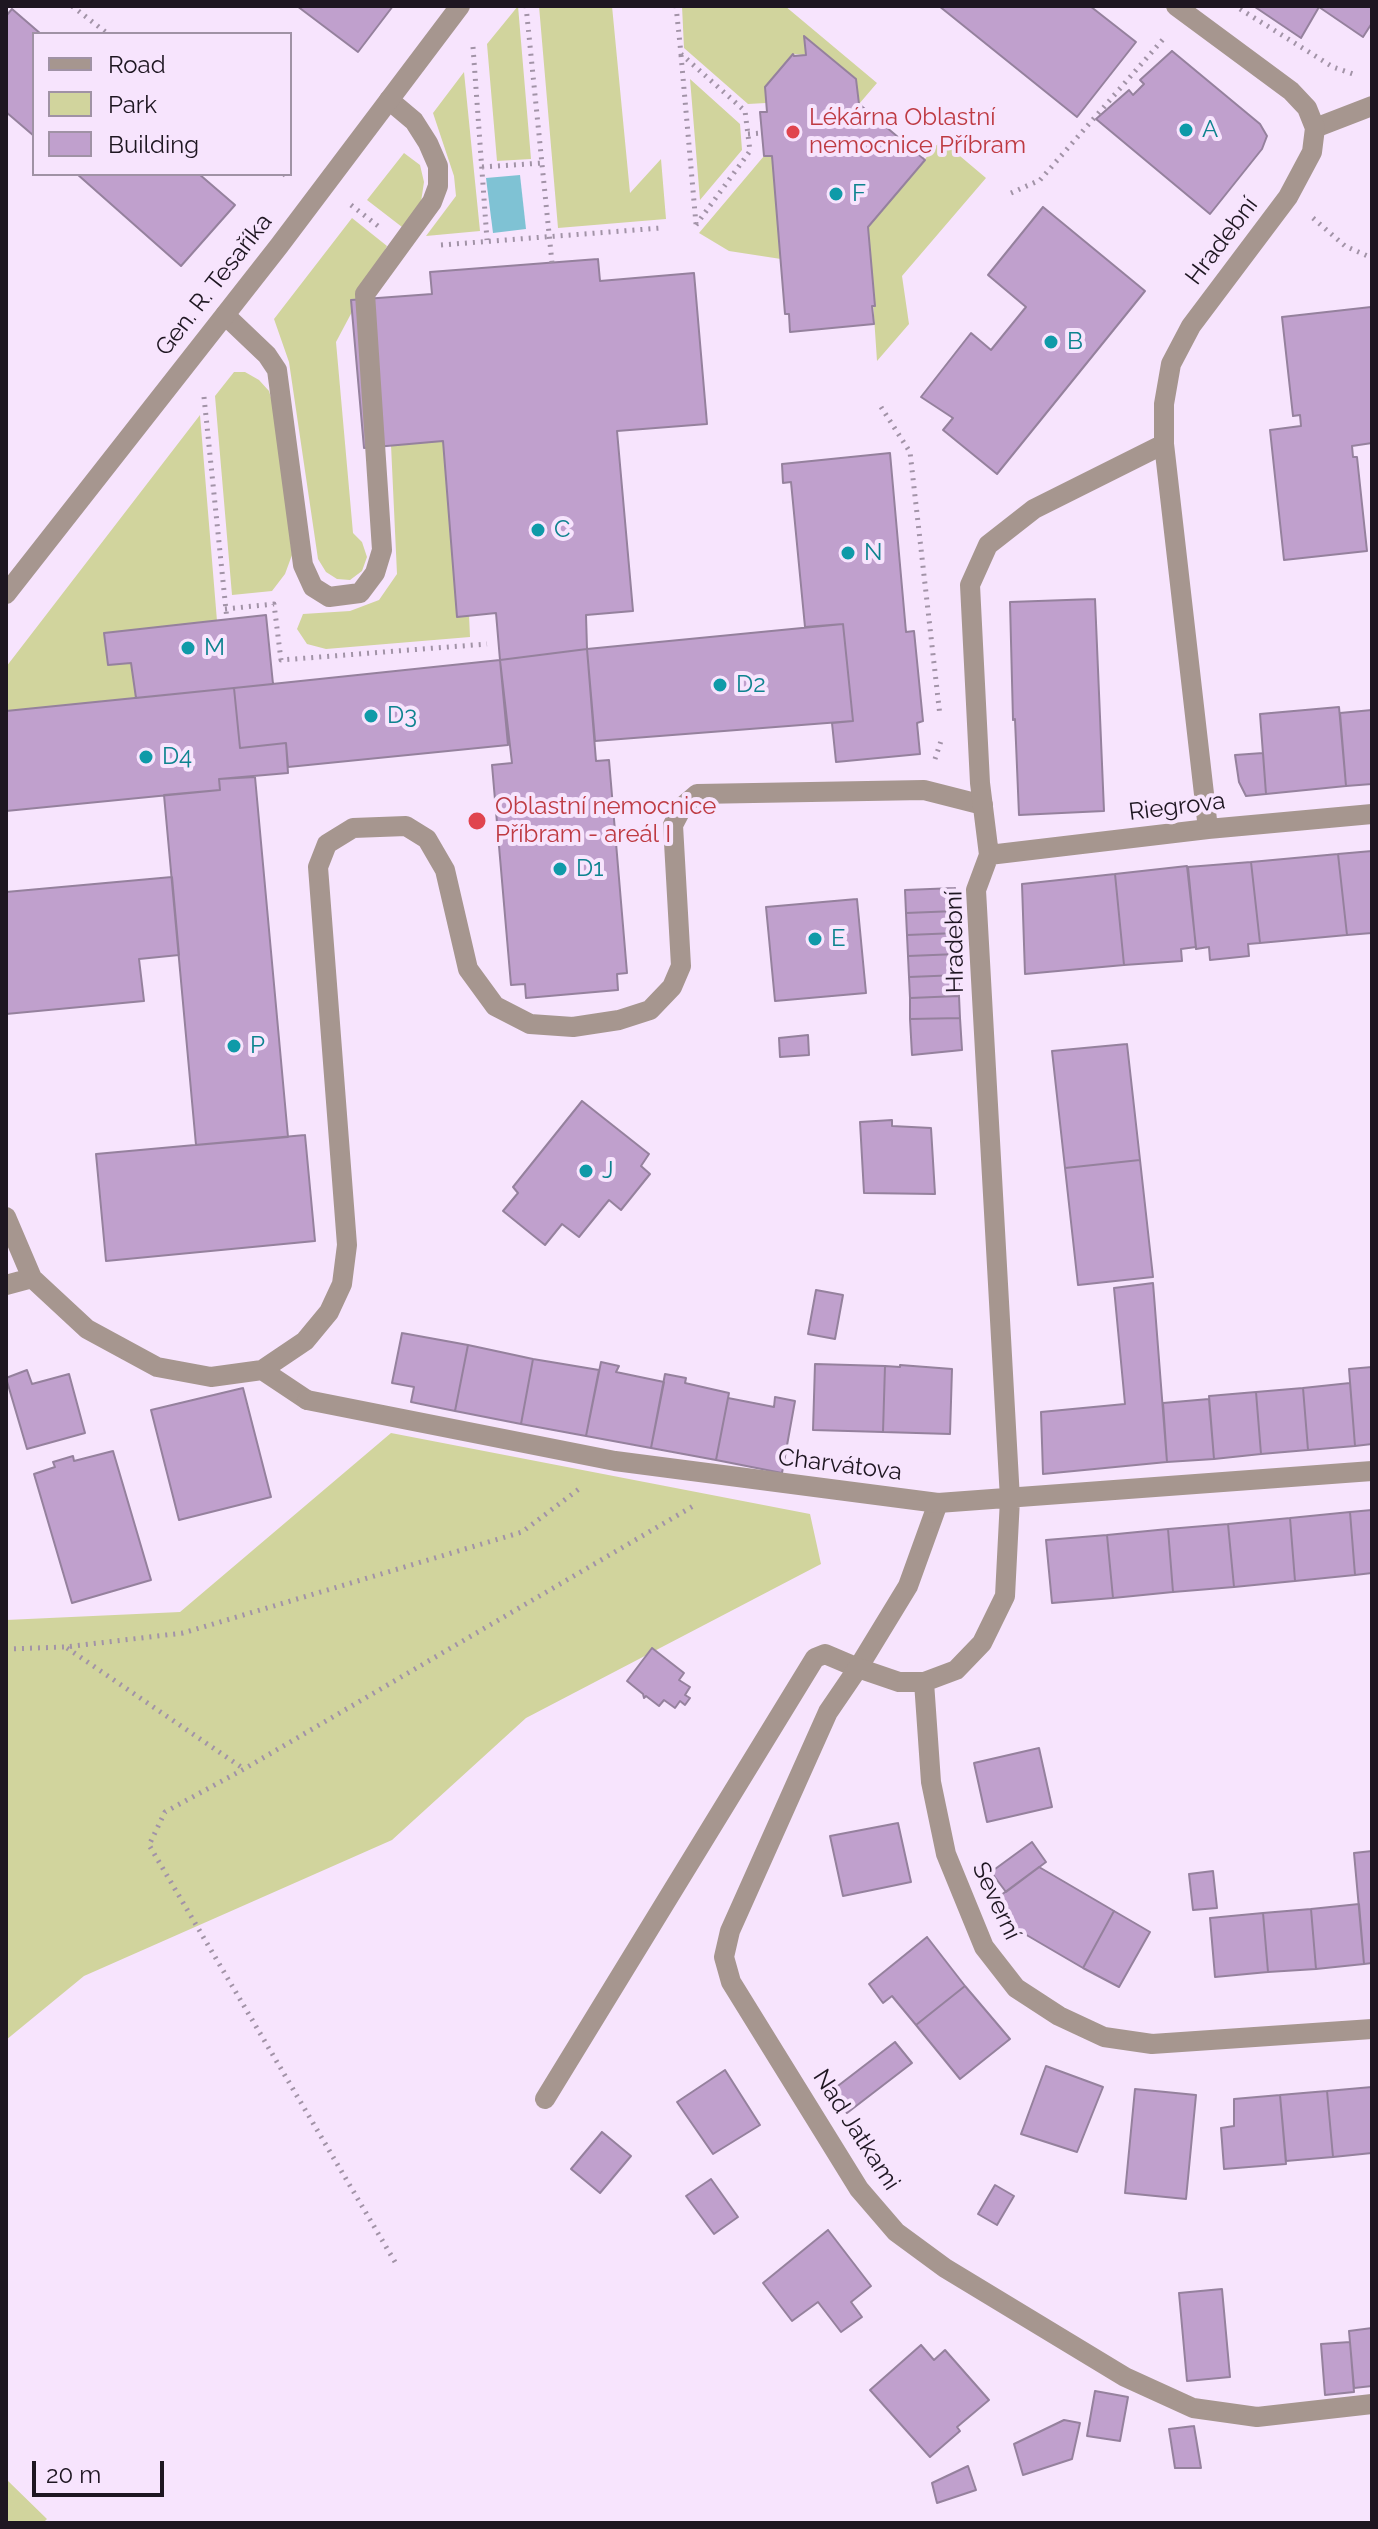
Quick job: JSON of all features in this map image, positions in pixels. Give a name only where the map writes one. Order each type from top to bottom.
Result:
[{"type":"street","name":"Gen. R. Tesaříka","points":[[6,594],[225,315],[460,6]]},
{"type":"street","points":[[1176,6],[1291,91],[1307,108],[1315,128],[1372,106]]},
{"type":"street","points":[[225,315],[267,355],[277,370],[303,565],[313,587],[329,597],[360,593],[375,573],[382,550],[365,294],[432,202],[438,186],[438,166],[428,143],[414,121],[389,100]]},
{"type":"street","name":"Hradební","points":[[1208,829],[1164,444],[1164,404],[1171,364],[1191,326],[1288,197],[1312,152],[1315,128]]},
{"type":"street","name":"Hradební","points":[[1010,1499],[976,890],[989,855],[983,805],[970,585],[988,545],[1034,509],[1164,444]]},
{"type":"street","points":[[6,1217],[32,1278],[87,1329],[157,1367],[211,1377],[262,1370],[305,1341],[329,1312],[342,1284],[347,1245],[318,867],[327,844],[353,828],[406,826],[427,839],[445,870],[468,969],[495,1006],[530,1024],[573,1027],[619,1020],[650,1010],[672,987],[681,966],[673,825],[683,806],[697,794],[924,790],[983,805]]},
{"type":"street","name":"Riegrova","points":[[989,855],[1208,829],[1372,814]]},
{"type":"street","points":[[6,1285],[32,1278]]},
{"type":"street","name":"Charvátova","points":[[262,1370],[307,1400],[615,1461],[938,1503],[1372,1471]]},
{"type":"street","points":[[545,2099],[815,1658],[825,1654],[899,1682],[924,1682],[956,1670],[982,1643],[1005,1596],[1010,1499]]},
{"type":"street","name":"Nad Jatkami","points":[[938,1503],[908,1586],[828,1712],[730,1931],[724,1957],[731,1982],[859,2189],[896,2232],[945,2268],[1125,2377],[1193,2408],[1257,2417],[1372,2404]]},
{"type":"street","name":"Severní","points":[[924,1682],[931,1782],[946,1854],[984,1947],[1016,1988],[1059,2016],[1104,2037],[1152,2044],[1372,2029]]},
{"type":"path","points":[[72,6],[105,32]]},
{"type":"path","points":[[526,6],[552,263]]},
{"type":"path","points":[[676,6],[696,225],[750,151],[745,111],[681,54]]},
{"type":"path","points":[[1236,6],[1333,67],[1357,76]]},
{"type":"path","points":[[1011,193],[1040,180],[1165,37]]},
{"type":"path","points":[[473,47],[487,240]]},
{"type":"path","points":[[748,134],[762,133]]},
{"type":"path","points":[[482,167],[543,163]]},
{"type":"path","points":[[1288,197],[1345,246],[1372,258]]},
{"type":"path","points":[[350,205],[377,225]]},
{"type":"path","points":[[438,246],[661,228]]},
{"type":"path","points":[[203,392],[227,620]]},
{"type":"path","points":[[881,407],[910,452],[941,721]]},
{"type":"path","points":[[225,609],[274,604],[281,660],[487,644]]},
{"type":"path","points":[[924,790],[943,737]]},
{"type":"path","points":[[6,1649],[65,1647],[183,1633],[522,1532],[615,1461]]},
{"type":"path","points":[[395,2262],[149,1845],[165,1812],[653,1531],[736,1479]]},
{"type":"path","points":[[65,1647],[244,1769]]},
{"type":"green space","points":[[518,6],[531,159],[497,161],[487,44]]},
{"type":"green space","points":[[539,6],[612,6],[630,193],[661,159],[666,219],[558,228]]},
{"type":"green space","points":[[682,6],[785,6],[877,83],[859,104],[806,55],[793,54],[765,87],[766,103],[748,104],[684,48]]},
{"type":"green space","points":[[464,72],[480,231],[426,236],[456,196],[454,176],[433,113]]},
{"type":"green space","points":[[690,79],[740,124],[742,150],[700,200]]},
{"type":"green space","points":[[941,140],[986,178],[902,276],[909,324],[877,361],[868,227]]},
{"type":"green space","points":[[404,153],[420,165],[424,182],[421,202],[402,227],[367,200]]},
{"type":"green space","points":[[764,156],[772,156],[781,259],[729,251],[699,233]]},
{"type":"green space","points":[[352,218],[387,246],[336,342],[353,533],[362,542],[367,557],[362,571],[350,580],[337,579],[326,572],[318,559],[289,362],[274,319]]},
{"type":"green space","points":[[234,372],[245,372],[259,380],[269,391],[275,411],[292,555],[285,574],[272,591],[232,595],[215,396]]},
{"type":"green space","points":[[200,415],[217,621],[104,633],[108,665],[131,663],[136,698],[6,711],[6,667]]},
{"type":"green space","points":[[443,441],[457,616],[469,615],[470,637],[326,649],[307,644],[297,629],[303,614],[350,611],[379,600],[397,574],[391,445]]},
{"type":"green space","points":[[391,1433],[810,1514],[821,1564],[526,1718],[392,1840],[84,1976],[6,2040],[6,1620],[180,1612]]},
{"type":"green space","points":[[6,2479],[47,2519],[43,2523],[6,2523]]},
{"type":"water","points":[[520,175],[526,229],[493,233],[486,178]]},
{"type":"building","points":[[297,6],[393,6],[358,52]]},
{"type":"building","points":[[939,6],[1090,6],[1136,42],[1077,117]]},
{"type":"building","points":[[1372,6],[1372,23],[1363,37],[1319,7],[1301,38],[1255,7]]},
{"type":"building","points":[[12,9],[39,32],[32,32],[32,134],[6,112],[6,16]]},
{"type":"building","name":"F","points":[[804,36],[856,79],[859,104],[925,160],[868,227],[874,324],[790,332],[789,314],[785,314],[772,156],[764,156],[760,112],[767,112],[765,87],[793,54],[806,55]]},
{"type":"building","name":"A","points":[[1172,51],[1260,124],[1267,136],[1262,149],[1210,214],[1096,119],[1129,90],[1133,95],[1144,84],[1140,80]]},
{"type":"building","points":[[79,176],[201,176],[235,205],[181,266]]},
{"type":"building","name":"B","points":[[1043,207],[1145,291],[997,474],[943,430],[953,418],[921,397],[971,333],[991,350],[1026,307],[988,275]]},
{"type":"building","name":"C","points":[[598,259],[600,281],[694,273],[707,424],[617,431],[633,611],[586,615],[587,649],[500,660],[496,613],[457,617],[443,441],[364,448],[351,300],[432,294],[430,272]]},
{"type":"building","points":[[1371,307],[1372,443],[1352,446],[1353,457],[1357,457],[1367,551],[1284,560],[1270,430],[1301,426],[1300,415],[1293,416],[1282,317]]},
{"type":"building","name":"N","points":[[890,453],[906,632],[914,631],[923,721],[917,723],[920,754],[836,762],[832,723],[853,721],[843,624],[805,627],[791,482],[783,483],[782,464]]},
{"type":"building","points":[[1095,599],[1104,811],[1019,815],[1010,602]]},
{"type":"building","name":"M","points":[[266,615],[273,684],[136,698],[131,663],[108,665],[104,633]]},
{"type":"building","name":"D2","points":[[843,624],[853,721],[595,741],[587,649]]},
{"type":"building","name":"D1","points":[[587,649],[596,761],[609,760],[627,973],[617,974],[618,990],[526,998],[525,984],[511,985],[492,765],[512,763],[500,660]]},
{"type":"building","name":"D3","points":[[500,660],[508,745],[288,767],[286,743],[240,748],[234,688]]},
{"type":"building","name":"D4","points":[[234,688],[240,748],[286,743],[288,773],[219,779],[220,790],[6,811],[6,711]]},
{"type":"building","points":[[1339,707],[1346,786],[1266,794],[1260,714]]},
{"type":"building","points":[[1372,710],[1372,784],[1346,786],[1340,713]]},
{"type":"building","points":[[1263,753],[1266,794],[1246,796],[1239,782],[1235,755]]},
{"type":"building","name":"P","points":[[255,777],[288,1137],[196,1145],[164,795],[220,790],[219,779]]},
{"type":"building","points":[[1372,851],[1372,933],[1347,935],[1338,854]]},
{"type":"building","points":[[1338,854],[1347,935],[1260,943],[1251,862]]},
{"type":"building","points":[[1251,862],[1260,943],[1248,944],[1249,956],[1210,960],[1209,947],[1196,949],[1188,867]]},
{"type":"building","points":[[1187,866],[1196,947],[1181,949],[1182,961],[1124,965],[1115,874]]},
{"type":"building","points":[[1115,874],[1124,965],[1025,974],[1022,884]]},
{"type":"building","points":[[172,877],[179,955],[139,959],[144,1001],[6,1014],[6,892]]},
{"type":"building","points":[[955,888],[956,911],[906,913],[905,890]]},
{"type":"building","name":"E","points":[[857,899],[866,993],[775,1001],[766,907]]},
{"type":"building","points":[[956,911],[957,933],[907,935],[906,913]]},
{"type":"building","points":[[957,933],[958,954],[908,956],[907,935]]},
{"type":"building","points":[[958,954],[959,975],[909,977],[908,956]]},
{"type":"building","points":[[959,975],[959,996],[910,998],[909,977]]},
{"type":"building","points":[[959,996],[960,1018],[910,1019],[910,998]]},
{"type":"building","points":[[960,1018],[962,1050],[912,1055],[910,1019]]},
{"type":"building","points":[[808,1035],[809,1055],[780,1057],[779,1038]]},
{"type":"building","points":[[1127,1044],[1140,1160],[1065,1168],[1052,1051]]},
{"type":"building","name":"J","points":[[582,1101],[649,1154],[641,1166],[650,1174],[621,1210],[609,1200],[579,1237],[562,1224],[545,1245],[503,1211],[518,1193],[513,1187]]},
{"type":"building","points":[[892,1120],[892,1126],[931,1128],[935,1194],[864,1193],[860,1122]]},
{"type":"building","points":[[305,1135],[315,1241],[106,1261],[96,1154]]},
{"type":"building","points":[[1140,1160],[1153,1277],[1078,1285],[1065,1168]]},
{"type":"building","points":[[1153,1283],[1167,1462],[1043,1474],[1041,1412],[1125,1404],[1114,1288]]},
{"type":"building","points":[[816,1290],[843,1295],[835,1339],[808,1334]]},
{"type":"building","points":[[402,1333],[468,1345],[455,1411],[411,1402],[414,1387],[392,1383]]},
{"type":"building","points":[[468,1345],[533,1359],[521,1424],[455,1411]]},
{"type":"building","points":[[533,1359],[599,1370],[586,1436],[521,1424]]},
{"type":"building","points":[[601,1362],[619,1366],[616,1372],[664,1382],[651,1448],[586,1436]]},
{"type":"building","points":[[815,1364],[885,1366],[883,1432],[813,1430]]},
{"type":"building","points":[[885,1366],[952,1369],[950,1434],[883,1432]]},
{"type":"building","points":[[1372,1367],[1372,1444],[1355,1446],[1349,1369]]},
{"type":"building","points":[[27,1370],[32,1384],[69,1374],[85,1433],[27,1449],[6,1378]]},
{"type":"building","points":[[665,1374],[686,1378],[685,1383],[729,1393],[716,1460],[651,1448]]},
{"type":"building","points":[[1350,1383],[1355,1446],[1308,1450],[1303,1388]]},
{"type":"building","points":[[243,1388],[271,1497],[179,1520],[151,1410]]},
{"type":"building","points":[[1303,1388],[1308,1450],[1261,1454],[1256,1392]]},
{"type":"building","points":[[1256,1392],[1261,1454],[1214,1459],[1209,1396]]},
{"type":"building","points":[[775,1397],[795,1401],[782,1473],[716,1460],[728,1398],[774,1407]]},
{"type":"building","points":[[1209,1399],[1214,1459],[1167,1462],[1163,1403]]},
{"type":"building","points":[[113,1451],[151,1580],[72,1603],[34,1474],[55,1467],[53,1462],[73,1456],[74,1461]]},
{"type":"building","points":[[1372,1510],[1372,1573],[1355,1575],[1350,1512]]},
{"type":"building","points":[[1350,1512],[1355,1575],[1295,1581],[1290,1518]]},
{"type":"building","points":[[1290,1518],[1295,1581],[1234,1587],[1228,1524]]},
{"type":"building","points":[[1228,1524],[1234,1587],[1173,1592],[1168,1529]]},
{"type":"building","points":[[1168,1529],[1173,1592],[1113,1598],[1107,1535]]},
{"type":"building","points":[[1107,1535],[1113,1598],[1052,1603],[1046,1540]]},
{"type":"building","points":[[652,1648],[684,1673],[679,1680],[690,1687],[685,1695],[690,1698],[685,1705],[680,1701],[675,1708],[664,1700],[659,1706],[646,1696],[644,1698],[627,1681]]},
{"type":"building","points":[[1039,1748],[1052,1807],[987,1822],[974,1763]]},
{"type":"building","points":[[898,1823],[911,1882],[843,1896],[830,1836]]},
{"type":"building","points":[[1032,1842],[1046,1862],[1006,1892],[991,1872]]},
{"type":"building","points":[[1372,1851],[1372,1963],[1364,1964],[1354,1853]]},
{"type":"building","points":[[1039,1867],[1114,1911],[1083,1968],[1006,1923],[993,1901]]},
{"type":"building","points":[[1213,1871],[1217,1908],[1193,1910],[1189,1874]]},
{"type":"building","points":[[1359,1904],[1364,1964],[1316,1969],[1311,1909]]},
{"type":"building","points":[[1311,1909],[1316,1969],[1268,1972],[1263,1913]]},
{"type":"building","points":[[1114,1911],[1150,1932],[1119,1987],[1083,1968]]},
{"type":"building","points":[[1263,1913],[1268,1972],[1215,1977],[1210,1918]]},
{"type":"building","points":[[927,1937],[965,1986],[916,2025],[892,1996],[883,2003],[869,1984]]},
{"type":"building","points":[[965,1986],[1010,2039],[960,2079],[916,2025]]},
{"type":"building","points":[[895,2042],[912,2063],[847,2113],[830,2092]]},
{"type":"building","points":[[1046,2066],[1103,2087],[1077,2152],[1021,2134]]},
{"type":"building","points":[[725,2070],[760,2125],[713,2154],[677,2102]]},
{"type":"building","points":[[1372,2087],[1372,2153],[1333,2157],[1327,2091]]},
{"type":"building","points":[[1135,2089],[1196,2095],[1186,2199],[1125,2193]]},
{"type":"building","points":[[1327,2091],[1333,2157],[1286,2161],[1280,2095]]},
{"type":"building","points":[[1280,2095],[1286,2164],[1224,2169],[1221,2128],[1234,2126],[1234,2099]]},
{"type":"building","points":[[602,2132],[631,2156],[600,2193],[571,2169]]},
{"type":"building","points":[[711,2179],[738,2217],[714,2234],[686,2196]]},
{"type":"building","points":[[995,2185],[1014,2196],[997,2225],[978,2214]]},
{"type":"building","points":[[828,2230],[871,2286],[851,2302],[862,2317],[841,2332],[818,2302],[792,2321],[763,2283]]},
{"type":"building","points":[[1222,2289],[1230,2377],[1187,2381],[1179,2293]]},
{"type":"building","points":[[1372,2328],[1372,2386],[1354,2388],[1349,2331]]},
{"type":"building","points":[[1350,2342],[1354,2392],[1325,2395],[1321,2344]]},
{"type":"building","points":[[921,2345],[934,2360],[945,2350],[989,2400],[957,2427],[960,2431],[930,2457],[870,2390]]},
{"type":"building","points":[[1095,2391],[1128,2397],[1120,2441],[1087,2436]]},
{"type":"building","points":[[1064,2420],[1080,2423],[1072,2459],[1023,2475],[1014,2444]]},
{"type":"building","points":[[1194,2426],[1201,2468],[1175,2468],[1169,2429]]},
{"type":"building","points":[[968,2466],[976,2490],[937,2503],[932,2483]]},
{"type":"place","name":"A","points":[[1186,130]]},
{"type":"place","name":"Lékárna Oblastní nemocnice Příbram","points":[[793,132]]},
{"type":"place","name":"F","points":[[836,194]]},
{"type":"place","name":"B","points":[[1051,342]]},
{"type":"place","name":"C","points":[[538,530]]},
{"type":"place","name":"N","points":[[848,553]]},
{"type":"place","name":"M","points":[[188,648]]},
{"type":"place","name":"D2","points":[[720,685]]},
{"type":"place","name":"D3","points":[[371,716]]},
{"type":"place","name":"D4","points":[[146,757]]},
{"type":"place","name":"Oblastní nemocnice Příbram - areál I","points":[[477,821]]},
{"type":"place","name":"D1","points":[[560,869]]},
{"type":"place","name":"E","points":[[815,939]]},
{"type":"place","name":"P","points":[[234,1046]]},
{"type":"place","name":"J","points":[[586,1171]]}]
